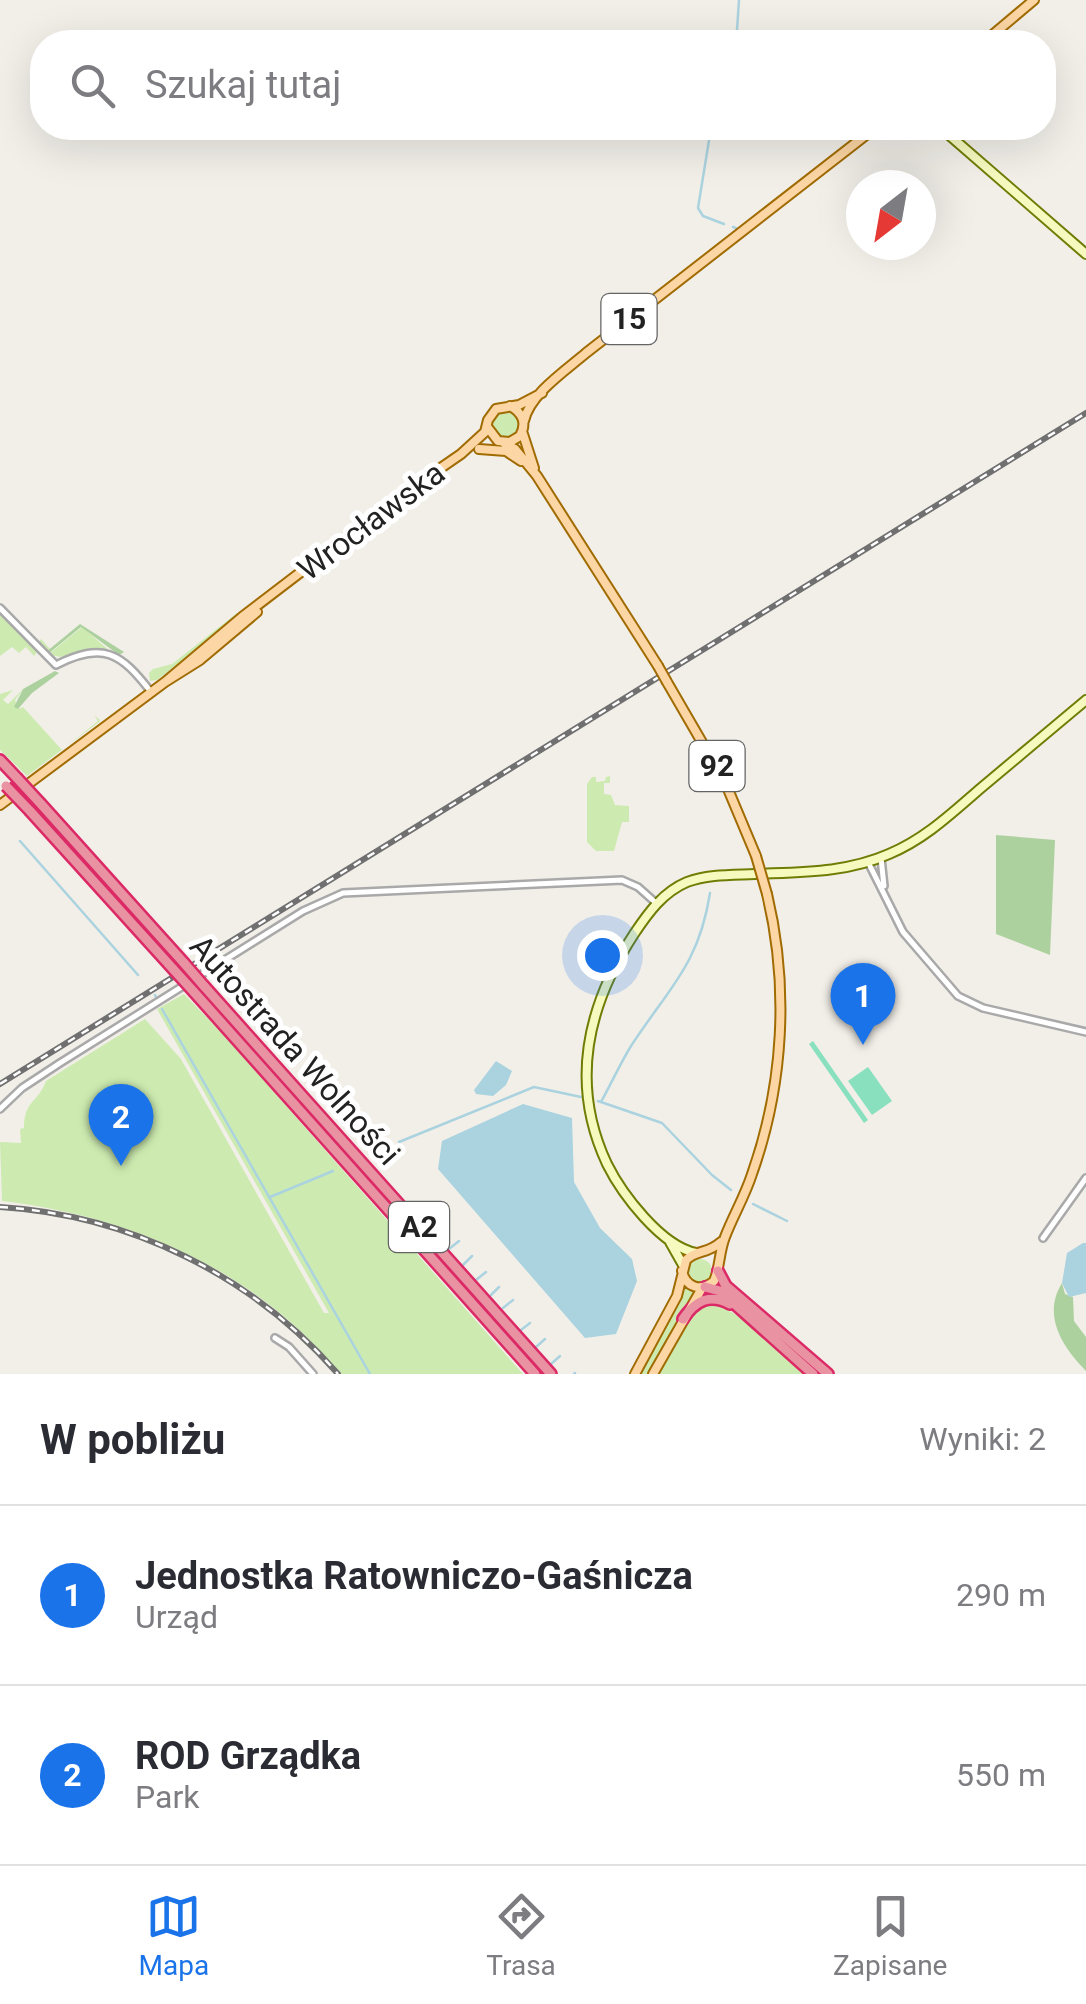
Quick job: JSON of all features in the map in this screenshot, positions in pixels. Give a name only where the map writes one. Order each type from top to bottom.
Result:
[{"type":"highway","name":"Autostrada Wolności","points":[[0,760],[550,1374]]},
{"type":"highway","name":"Autostrada Wolności","points":[[3,782],[535,1374]]},
{"type":"highway","points":[[718,1269],[726,1286],[828,1374]]},
{"type":"highway","points":[[704,1288],[720,1291],[813,1374]]},
{"type":"highway","points":[[683,1319],[693,1306],[708,1299],[720,1299],[736,1308]]},
{"type":"main road","points":[[998,30],[1034,0]]},
{"type":"main road","name":"15","points":[[501,442],[514,441],[524,426],[526,413],[542,393],[600,342],[860,140]]},
{"type":"main road","name":"15","points":[[488,428],[496,408],[519,405],[542,393]]},
{"type":"main road","points":[[510,406],[517,410],[524,426]]},
{"type":"main road","name":"92","points":[[524,426],[523,440],[537,476]]},
{"type":"main road","points":[[488,428],[501,442]]},
{"type":"main road","name":"Wrocławska","points":[[0,806],[215,648],[282,588],[413,486],[461,454],[488,428]]},
{"type":"main road","name":"92","points":[[501,442],[516,449],[537,476],[658,666],[725,782],[756,856],[767,894],[780,980],[779,1054],[764,1137],[724,1238],[714,1281],[704,1288],[683,1319],[653,1374]]},
{"type":"main road","name":"Wrocławska","points":[[461,454],[501,442]]},
{"type":"main road","name":"92","points":[[478,449],[509,452],[537,476]]},
{"type":"main road","name":"92","points":[[635,1374],[677,1296],[683,1268],[724,1238]]},
{"type":"main road","points":[[700,1253],[714,1259],[718,1269]]},
{"type":"main road","points":[[683,1268],[691,1286],[704,1288]]},
{"type":"street","points":[[955,140],[1086,254]]},
{"type":"street","points":[[0,608],[56,665],[86,652],[110,654],[131,666],[151,692]]},
{"type":"street","points":[[683,1268],[670,1242],[622,1191],[608,1166],[592,1114],[587,1069],[590,1026],[602,989],[628,942],[656,903],[687,882],[711,876],[836,870],[881,858],[914,842],[1086,700]]},
{"type":"street","points":[[881,858],[884,889]]},
{"type":"street","points":[[868,862],[903,932],[958,996],[983,1008],[1086,1032]]},
{"type":"street","points":[[0,1109],[22,1088],[303,911],[343,892],[593,879],[631,883],[656,903]]},
{"type":"street","points":[[1043,1238],[1086,1178]]},
{"type":"street","points":[[670,1242],[700,1253]]},
{"type":"street","points":[[275,1338],[290,1347],[313,1374]]},
{"type":"green space","points":[[506,410],[516,414],[520,424],[516,434],[506,438],[496,434],[492,424],[496,414]]},
{"type":"green space","points":[[0,612],[37,652],[34,656],[26,647],[19,653],[12,647],[0,656]]},
{"type":"green space","points":[[237,613],[239,616],[157,680],[150,681],[153,669],[172,664]]},
{"type":"green space","points":[[80,624],[124,652],[119,655],[81,627],[46,652]]},
{"type":"green space","points":[[82,627],[111,652],[87,651],[63,657],[50,653]]},
{"type":"green space","points":[[41,639],[50,649],[46,652],[37,644]]},
{"type":"green space","points":[[55,671],[59,673],[18,709],[14,707],[23,689]]},
{"type":"green space","points":[[23,689],[15,700],[18,709],[23,707],[62,750],[27,776],[0,750],[0,694],[13,690],[3,700],[8,704]]},
{"type":"green space","points":[[610,776],[610,783],[604,783],[604,794],[611,795],[615,805],[629,806],[629,822],[622,822],[614,851],[596,851],[587,842],[587,784],[592,777],[596,777],[596,782]]},
{"type":"green space","points":[[39,808],[180,966],[36,811]]},
{"type":"green space","points":[[996,835],[1055,840],[1050,955],[996,934]]},
{"type":"green space","points":[[201,988],[545,1374],[540,1374],[198,990]]},
{"type":"green space","points":[[184,994],[523,1374],[340,1374],[271,1306],[188,1254],[97,1220],[2,1201],[0,1142],[21,1143],[20,1129],[24,1128],[26,1112],[46,1081],[145,1019],[181,1059],[324,1313],[329,1313],[157,1009]]},
{"type":"green space","points":[[813,1041],[868,1120],[864,1123],[809,1044]]},
{"type":"green space","points":[[868,1067],[892,1101],[872,1115],[848,1081]]},
{"type":"green space","points":[[700,1259],[712,1271],[700,1283],[688,1271]]},
{"type":"green space","points":[[1062,1283],[1065,1294],[1073,1297],[1074,1321],[1086,1337],[1086,1371],[1069,1352],[1054,1319],[1056,1295]]},
{"type":"green space","points":[[685,1287],[695,1292],[650,1374],[638,1374]]},
{"type":"green space","points":[[716,1303],[738,1316],[806,1374],[657,1374],[688,1320],[705,1306]]},
{"type":"water","points":[[496,1061],[512,1071],[506,1085],[493,1096],[476,1094],[474,1090]]},
{"type":"water","points":[[523,1104],[572,1118],[574,1182],[600,1228],[632,1259],[637,1281],[616,1334],[585,1338],[438,1169],[442,1141]]},
{"type":"water","points":[[1083,1243],[1086,1293],[1069,1297],[1062,1283],[1067,1253]]},
{"type":"waterway","points":[[737,30],[739,0]]},
{"type":"waterway","points":[[709,140],[698,208],[703,216],[724,224]]},
{"type":"waterway","points":[[20,841],[138,975]]},
{"type":"waterway","points":[[601,1102],[631,1046],[690,958],[710,893]]},
{"type":"waterway","points":[[155,995],[157,999]]},
{"type":"waterway","points":[[162,1009],[370,1374]]},
{"type":"waterway","points":[[399,1142],[534,1087],[581,1097]]},
{"type":"waterway","points":[[598,1101],[662,1123],[731,1190]]},
{"type":"waterway","points":[[381,1148],[388,1146]]},
{"type":"waterway","points":[[270,1197],[333,1171]]},
{"type":"waterway","points":[[753,1204],[787,1221]]},
{"type":"waterway","points":[[449,1249],[459,1241]]},
{"type":"waterway","points":[[463,1265],[472,1256]]},
{"type":"waterway","points":[[476,1280],[486,1272]]},
{"type":"waterway","points":[[491,1295],[499,1287]]},
{"type":"waterway","points":[[503,1308],[513,1300]]},
{"type":"waterway","points":[[521,1330],[530,1323]]},
{"type":"waterway","points":[[536,1347],[545,1339]]},
{"type":"waterway","points":[[551,1364],[560,1356]]},
{"type":"railway","points":[[0,1084],[1086,413]]},
{"type":"railway","points":[[0,1207],[96,1223],[186,1257],[268,1308],[338,1374]]},
{"type":"place","name":"Jednostka Ratowniczo-Gaśnicza","points":[[863,1045]]},
{"type":"place","name":"ROD Grządka","points":[[121,1166]]}]
